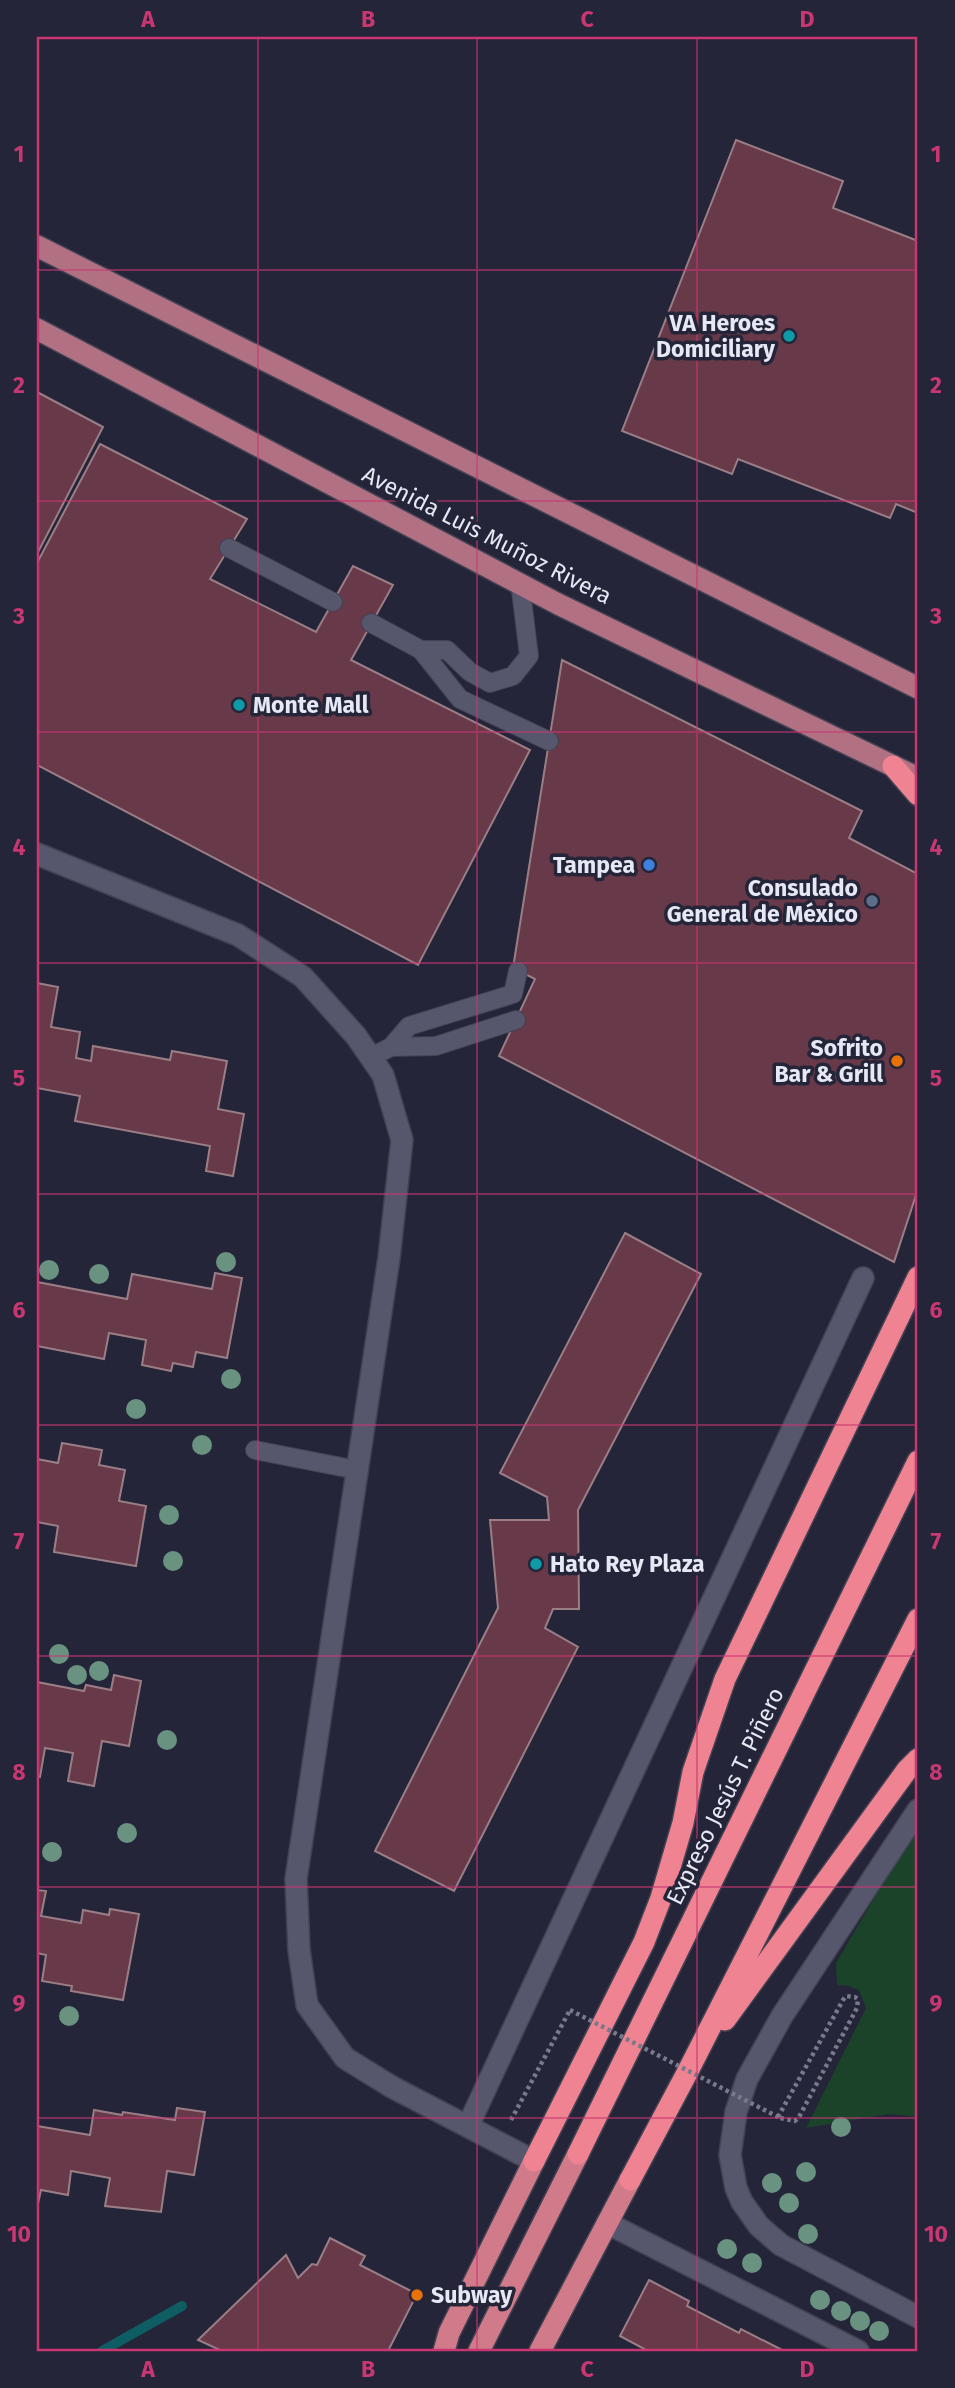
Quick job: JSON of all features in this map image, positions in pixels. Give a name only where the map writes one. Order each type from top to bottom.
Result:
[{"type":"highway","points":[[893,766],[918,795]]},
{"type":"highway","points":[[444,2351],[449,2333],[644,1942],[661,1898],[683,1823],[693,1772],[725,1679],[918,1278]]},
{"type":"highway","name":"Expreso Jesús T. Piñero","points":[[479,2351],[918,1461]]},
{"type":"highway","points":[[540,2351],[687,2073],[918,1619]]},
{"type":"highway","points":[[687,2073],[907,1770],[918,1759]]},
{"type":"main road","points":[[37,246],[918,688]]},
{"type":"main road","name":"Avenida Luis Muñoz Rivera","points":[[37,329],[520,583],[918,778]]},
{"type":"street","points":[[37,854],[238,934],[303,977],[356,1036],[383,1075],[402,1140],[388,1258],[296,1879],[299,1950],[306,2006],[345,2059],[392,2087],[534,2161]]},
{"type":"street","points":[[468,2126],[863,1279]]},
{"type":"street","points":[[918,1810],[782,2016],[747,2079],[736,2112],[730,2155],[736,2188],[742,2202],[759,2226],[781,2245],[918,2318]]},
{"type":"street","points":[[607,2223],[858,2351]]},
{"type":"lane","points":[[229,548],[333,602]]},
{"type":"lane","points":[[421,650],[447,650],[470,672],[490,683],[513,676],[529,656],[520,583]]},
{"type":"lane","points":[[371,623],[421,650],[460,699],[549,741]]},
{"type":"lane","points":[[371,1057],[391,1047],[410,1027],[513,994],[518,971]]},
{"type":"lane","points":[[391,1047],[436,1046],[516,1020]]},
{"type":"lane","points":[[254,1450],[357,1470]]},
{"type":"path","points":[[499,2142],[570,2010],[779,2118],[795,2122],[857,2008],[859,2000],[855,1997],[846,1997],[843,2000],[779,2118]]},
{"type":"green space","points":[[918,1824],[918,2117],[889,2114],[806,2128],[866,2008],[859,1990],[837,1985],[836,1963]]},
{"type":"building","name":"VA Heroes Domiciliary","points":[[736,140],[843,181],[833,208],[918,241],[918,513],[896,504],[890,518],[738,459],[732,474],[622,431]]},
{"type":"building","points":[[37,392],[103,427],[37,554]]},
{"type":"building","name":"Monte Mall","points":[[100,444],[247,519],[210,579],[316,632],[353,566],[393,585],[351,660],[530,750],[418,965],[37,765],[37,563]]},
{"type":"building","points":[[562,660],[862,811],[849,838],[918,874],[918,1189],[894,1262],[499,1056],[535,979],[513,968]]},
{"type":"building","points":[[37,983],[58,987],[51,1027],[80,1032],[76,1058],[91,1061],[93,1046],[170,1060],[172,1051],[227,1061],[218,1109],[244,1114],[233,1176],[206,1171],[210,1146],[75,1121],[80,1096],[37,1088]]},
{"type":"building","name":"Hato Rey Plaza","points":[[625,1233],[701,1274],[578,1510],[579,1609],[553,1609],[545,1628],[578,1647],[454,1891],[375,1851],[498,1608],[490,1520],[549,1520],[547,1497],[500,1473]]},
{"type":"building","points":[[215,1273],[242,1278],[227,1358],[196,1352],[193,1367],[173,1363],[171,1371],[142,1365],[146,1340],[109,1333],[104,1359],[37,1346],[37,1282],[127,1299],[132,1274],[212,1289]]},
{"type":"building","points":[[62,1443],[102,1450],[99,1465],[125,1470],[119,1501],[146,1506],[136,1566],[54,1552],[58,1526],[37,1522],[37,1459],[58,1463]]},
{"type":"building","points":[[114,1675],[141,1681],[129,1746],[102,1741],[94,1786],[68,1781],[73,1753],[45,1748],[40,1777],[37,1776],[37,1682],[84,1691],[86,1685],[111,1690]]},
{"type":"building","points":[[37,1890],[46,1891],[41,1916],[81,1923],[83,1910],[109,1915],[110,1909],[139,1914],[123,2000],[71,1991],[72,1986],[42,1981],[46,1955],[37,1953]]},
{"type":"building","points":[[177,2108],[205,2112],[194,2175],[167,2171],[161,2212],[105,2206],[110,2178],[71,2171],[68,2195],[41,2190],[37,2208],[37,2126],[90,2135],[94,2110],[175,2120]]},
{"type":"building","points":[[330,2238],[365,2256],[360,2265],[417,2294],[388,2351],[222,2351],[198,2340],[286,2255],[298,2278],[312,2264],[317,2265]]},
{"type":"building","points":[[649,2280],[689,2301],[687,2306],[739,2333],[741,2329],[784,2351],[648,2351],[620,2336]]},
{"type":"waterway","points":[[102,2351],[182,2306]]},
{"type":"place","name":"VA Heroes Domiciliary","points":[[789,336]]},
{"type":"place","name":"Monte Mall","points":[[239,705]]},
{"type":"place","name":"Tampea","points":[[649,865]]},
{"type":"place","name":"Consulado General de México","points":[[872,901]]},
{"type":"place","name":"Sofrito Bar & Grill","points":[[897,1061]]},
{"type":"place","name":"Hato Rey Plaza","points":[[536,1564]]},
{"type":"place","name":"Subway","points":[[417,2295]]}]
